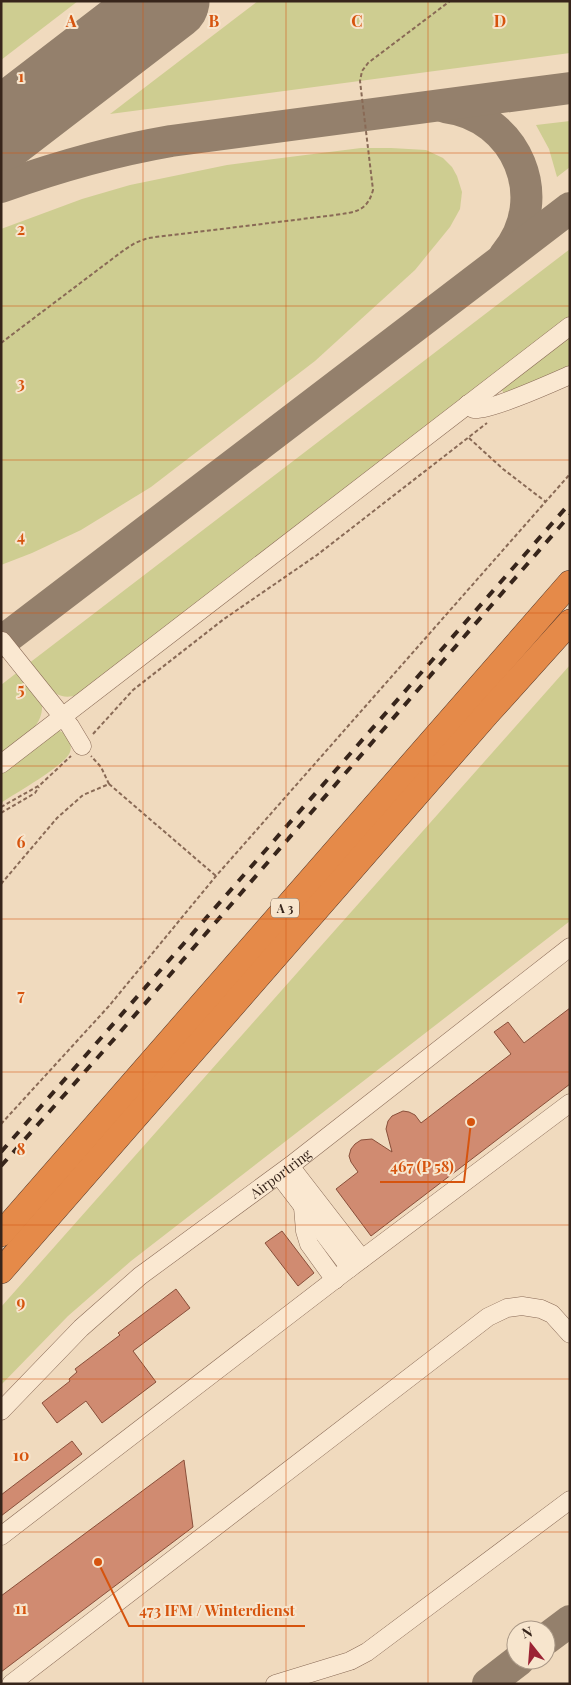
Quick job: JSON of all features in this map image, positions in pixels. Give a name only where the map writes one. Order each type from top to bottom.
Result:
[{"type":"highway","name":"A 3","points":[[1,1234],[570,583]]},
{"type":"highway","name":"A 3","points":[[1,1271],[480,722],[570,622]]},
{"type":"street","points":[[1,764],[570,326]]},
{"type":"street","points":[[468,404],[475,409],[485,408],[570,375]]},
{"type":"street","points":[[2,641],[63,717],[82,746]]},
{"type":"street","name":"Airportring","points":[[1,1411],[103,1307],[140,1276],[284,1170],[570,947]]},
{"type":"street","points":[[1,1536],[352,1267],[570,1103]]},
{"type":"street","points":[[284,1170],[352,1267]]},
{"type":"street","points":[[308,1202],[326,1202],[336,1209],[352,1267]]},
{"type":"street","points":[[11,1684],[488,1318],[507,1308],[522,1306],[541,1309],[552,1314],[570,1334]]},
{"type":"street","points":[[276,1684],[350,1661],[367,1652],[570,1500]]},
{"type":"path","points":[[1,343],[124,250],[148,238],[335,215],[362,208],[370,201],[373,190],[360,81],[362,72],[368,63],[450,1]]},
{"type":"path","points":[[1,807],[40,785],[82,746],[140,684],[224,619],[317,555],[491,420]]},
{"type":"path","points":[[469,438],[502,469],[546,502]]},
{"type":"path","points":[[1,1124],[109,1006],[216,876],[570,474]]},
{"type":"path","points":[[82,746],[101,767],[108,784],[216,876]]},
{"type":"path","points":[[1,884],[57,818],[83,795],[108,784]]},
{"type":"path","points":[[1,812],[35,793],[40,785]]},
{"type":"shaded area","points":[[1,1],[78,1],[1,60]]},
{"type":"shaded area","points":[[258,1],[570,1],[570,53],[110,114]]},
{"type":"shaded area","points":[[570,121],[570,167],[557,177],[549,149],[536,125]]},
{"type":"shaded area","points":[[361,148],[426,150],[443,158],[452,167],[457,176],[462,192],[460,209],[450,227],[415,270],[315,361],[151,487],[81,530],[1,565],[1,229],[82,199],[130,185],[227,165]]},
{"type":"shaded area","points":[[570,249],[570,320],[77,695],[61,696],[43,683],[28,664]]},
{"type":"shaded area","points":[[570,337],[570,371],[507,397],[501,389]]},
{"type":"shaded area","points":[[570,665],[570,921],[131,1261],[68,1316],[1,1385],[1,1307]]},
{"type":"shaded area","points":[[19,671],[42,704],[42,713],[39,721],[29,734],[1,754],[1,685]]},
{"type":"shaded area","points":[[56,729],[64,731],[70,744],[71,749],[66,758],[39,779],[1,803],[1,771]]},
{"type":"building","points":[[570,1008],[570,1084],[371,1236],[336,1189],[358,1172],[349,1156],[355,1144],[361,1140],[372,1139],[392,1152],[386,1129],[388,1121],[392,1116],[403,1111],[409,1112],[415,1115],[421,1123],[511,1054],[494,1032],[508,1022],[524,1043]]},
{"type":"building","points":[[282,1231],[314,1273],[298,1286],[265,1243]]},
{"type":"building","points":[[176,1289],[190,1308],[133,1351],[156,1382],[102,1423],[86,1401],[57,1423],[42,1403],[70,1381],[69,1379],[77,1372],[75,1369],[120,1335],[118,1333]]},
{"type":"building","points":[[72,1441],[82,1454],[1,1516],[1,1495]]},
{"type":"building","points":[[184,1460],[193,1527],[1,1672],[1,1596]]},
{"type":"taxiway","points":[[1,187],[85,160],[171,141],[570,88]]},
{"type":"taxiway","points":[[445,107],[470,114],[491,126],[508,143],[520,163],[526,186],[526,210],[519,233],[505,255]]},
{"type":"taxiway","points":[[1,642],[570,208]]},
{"type":"taxiway","points":[[556,1632],[570,1621]]},
{"type":"taxiway","points":[[488,1684],[506,1670]]},
{"type":"runway","points":[[1,130],[169,1]]},
{"type":"railway","points":[[1,1152],[570,503]]},
{"type":"railway","points":[[1,1166],[115,1038],[570,515]]},
{"type":"place","name":"467 (P 58)","points":[[471,1122]]},
{"type":"place","name":"473 IFM / Winterdienst","points":[[98,1562]]}]
